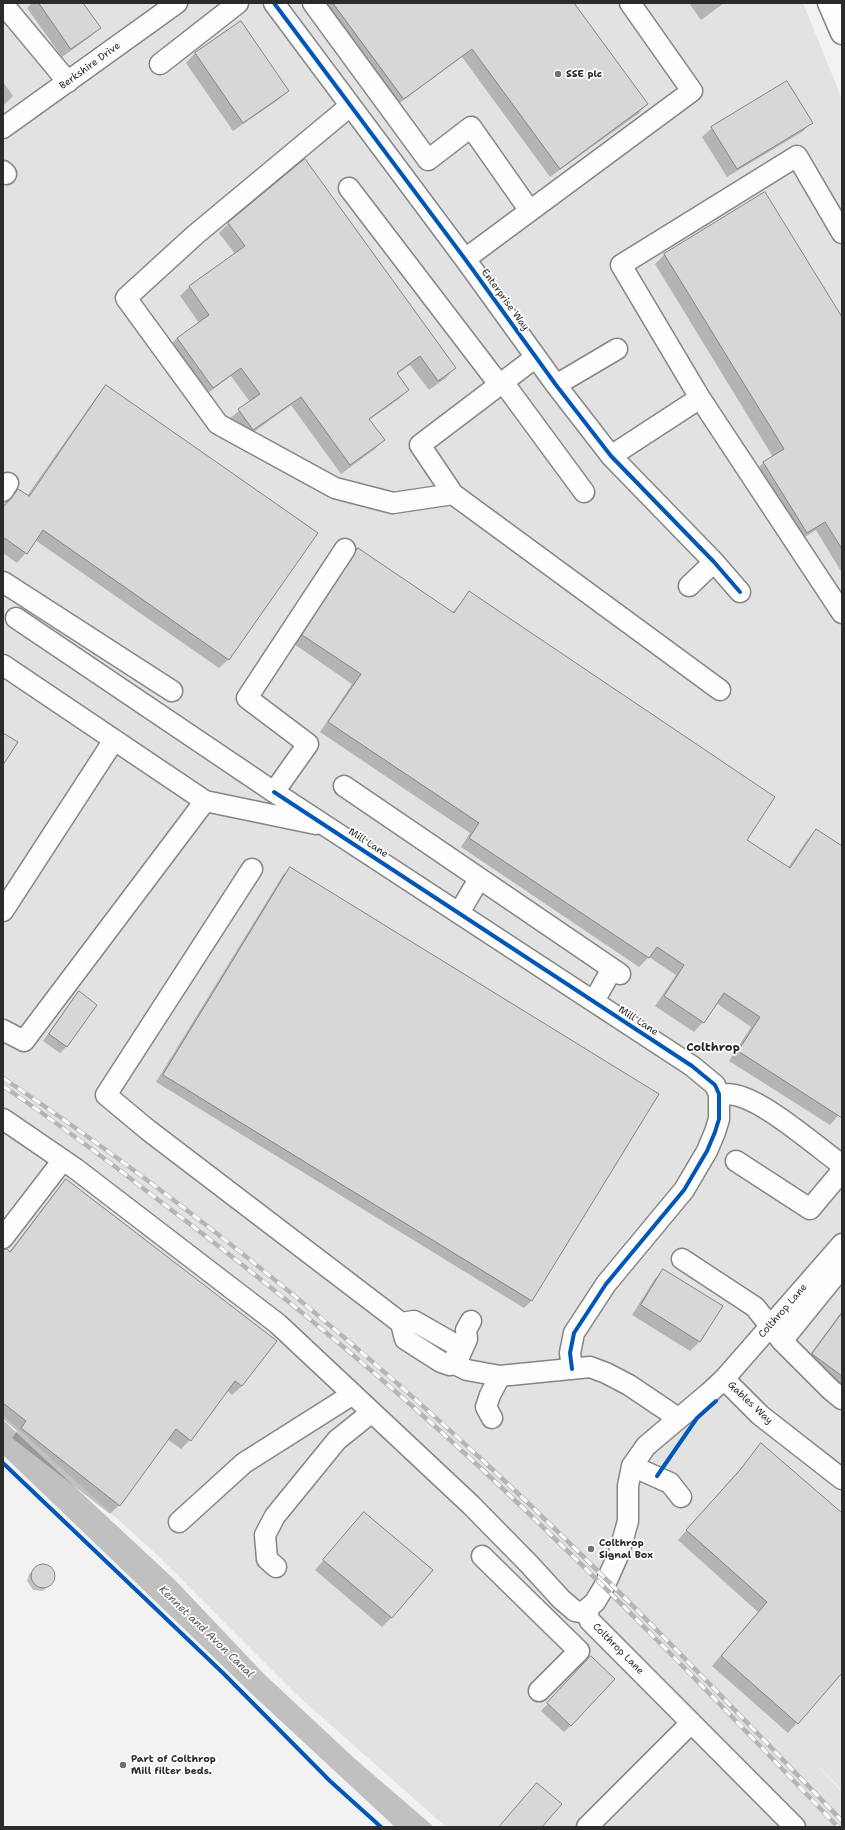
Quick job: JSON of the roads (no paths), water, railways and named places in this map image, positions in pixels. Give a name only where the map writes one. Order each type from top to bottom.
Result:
[{"type":"main road","points":[[829,3],[842,33]]},
{"type":"street","name":"Berkshire Drive","points":[[3,128],[177,3]]},
{"type":"street","points":[[160,64],[238,3]]},
{"type":"street","name":"Enterprise Way","points":[[274,3],[465,259],[556,385],[611,456],[714,562],[740,592]]},
{"type":"street","points":[[313,3],[428,160],[471,127],[530,211]]},
{"type":"street","points":[[465,259],[692,91],[630,3]]},
{"type":"street","points":[[3,4],[68,82]]},
{"type":"street","points":[[350,106],[195,235],[126,298],[218,424],[335,488],[393,503],[453,494]]},
{"type":"street","points":[[842,233],[796,156],[621,265],[700,398],[842,613]]},
{"type":"street","points":[[349,188],[495,379],[503,382],[584,492]]},
{"type":"street","points":[[556,385],[617,349]]},
{"type":"street","points":[[536,357],[420,445],[453,494],[720,690]]},
{"type":"street","points":[[611,456],[700,398]]},
{"type":"street","points":[[274,792],[308,744],[247,698],[345,549]]},
{"type":"street","points":[[689,586],[714,562]]},
{"type":"street","points":[[4,582],[172,691]]},
{"type":"street","name":"Mill Lane","points":[[16,618],[274,792],[692,1066],[715,1085],[719,1094]]},
{"type":"street","points":[[3,665],[205,801],[328,826]]},
{"type":"street","points":[[3,911],[114,740]]},
{"type":"street","points":[[344,786],[616,972],[594,1001]]},
{"type":"street","points":[[3,1030],[24,1041],[205,801]]},
{"type":"street","points":[[252,868],[106,1095],[148,1130],[401,1323],[414,1321],[456,1345],[457,1350],[455,1364]]},
{"type":"street","points":[[459,913],[479,879]]},
{"type":"street","points":[[572,1368],[570,1353],[574,1333],[606,1284],[684,1190],[707,1151],[719,1119],[719,1094],[735,1095],[750,1100],[774,1114],[842,1165]]},
{"type":"street","points":[[3,1119],[63,1160],[278,1324],[497,1531],[569,1607],[580,1612],[586,1610],[600,1595],[625,1536],[628,1508],[628,1486],[632,1466],[646,1446],[678,1418],[629,1385],[606,1373],[590,1368],[572,1368],[527,1375],[500,1376],[467,1370],[455,1364]]},
{"type":"street","points":[[3,1238],[63,1160]]},
{"type":"street","points":[[736,1162],[810,1209],[842,1171]]},
{"type":"street","name":"Colthrop Lane","points":[[724,1379],[776,1333],[842,1244]]},
{"type":"street","points":[[682,1258],[755,1307],[776,1333],[831,1390],[842,1399]]},
{"type":"street","points":[[776,1333],[842,1267]]},
{"type":"street","points":[[455,1364],[473,1329]]},
{"type":"street","points":[[492,1418],[486,1407],[490,1395],[500,1376]]},
{"type":"street","name":"Gables Way","points":[[678,1418],[724,1379],[760,1415],[842,1479]]},
{"type":"street","points":[[179,1522],[244,1463],[353,1394]]},
{"type":"street","points":[[276,1567],[267,1559],[265,1535],[275,1516],[337,1440],[372,1412]]},
{"type":"street","points":[[632,1466],[670,1483],[681,1498]]},
{"type":"street","points":[[497,1531],[479,1560],[579,1650],[539,1691]]},
{"type":"street","name":"Colthrop Lane","points":[[586,1610],[590,1621],[795,1827]]},
{"type":"street","points":[[587,1827],[691,1723]]},
{"type":"water","name":"Kennet and Avon Canal","points":[[3,1420],[175,1580],[263,1673],[354,1758],[434,1827],[395,1827],[255,1697],[3,1455]]},
{"type":"railway","points":[[3,1078],[131,1168],[193,1215],[316,1313],[434,1416],[582,1555],[842,1821]]},
{"type":"railway","points":[[3,1086],[100,1156],[242,1264],[325,1331],[446,1436],[620,1603],[838,1827]]},
{"type":"place","name":"SSE plc","points":[[558,74]]},
{"type":"place","name":"Colthrop Signal Box","points":[[591,1549]]},
{"type":"place","name":"Part of Colthrop Mill filter beds.","points":[[123,1765]]},
{"type":"district","name":"Colthrop","points":[[713,1048]]}]
